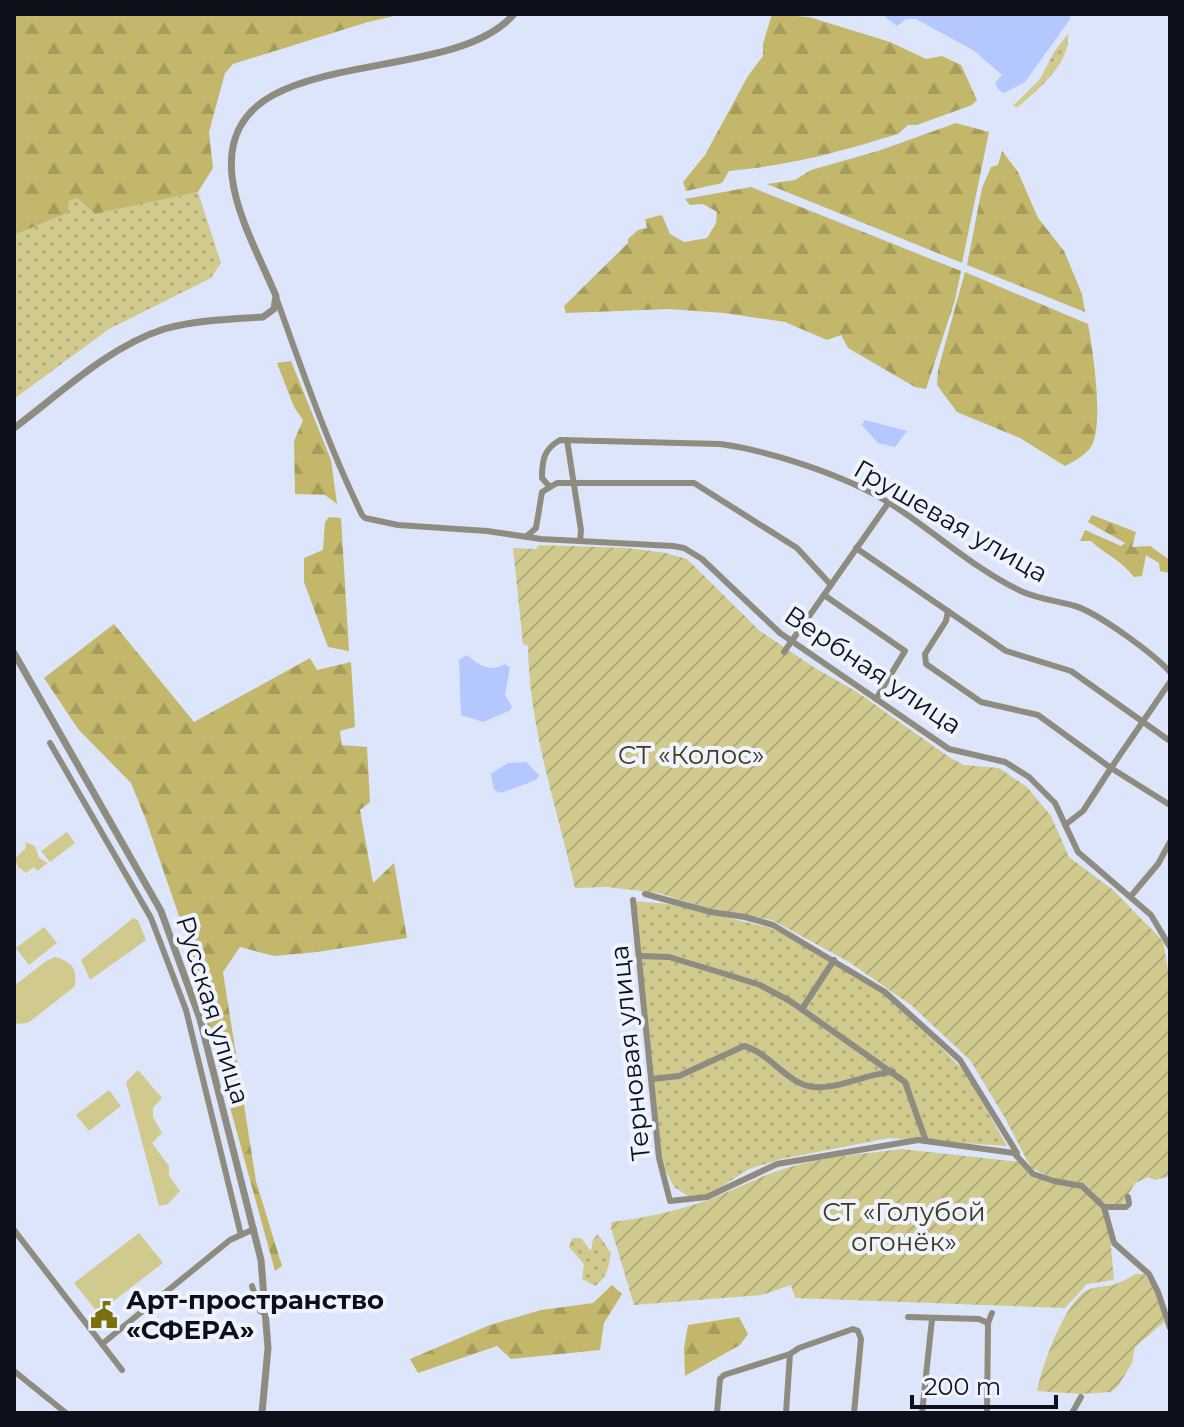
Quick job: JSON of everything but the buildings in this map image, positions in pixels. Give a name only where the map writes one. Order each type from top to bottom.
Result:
[{"type":"street","points":[[14,428],[110,357],[144,337],[196,323],[284,318],[240,208],[232,176],[235,138],[251,111],[270,95],[299,82],[404,62],[472,43],[494,32],[514,14]]},
{"type":"street","points":[[263,317],[274,309],[276,296]]},
{"type":"street","name":"Вербная улица","points":[[284,318],[291,344],[362,515],[370,520],[398,525],[541,539],[684,548],[702,559],[780,633],[949,749],[1005,762],[1020,770],[1055,803],[1078,852],[1131,896],[1159,925],[1170,947]]},
{"type":"street","points":[[549,486],[542,478],[542,463],[548,447],[560,440],[567,440],[580,541]]},
{"type":"street","name":"Грушевая улица","points":[[567,440],[720,444],[797,462],[889,502],[977,564],[1023,592],[1091,613],[1170,672]]},
{"type":"street","points":[[527,536],[536,528],[542,492],[549,486],[574,483],[694,483],[800,550],[831,585]]},
{"type":"street","points":[[784,652],[889,502]]},
{"type":"street","points":[[856,548],[1006,651],[1071,671],[1170,741]]},
{"type":"street","points":[[824,595],[905,651],[876,699]]},
{"type":"street","points":[[948,611],[946,621],[925,654],[924,661],[981,702],[1038,715],[1111,768],[1170,805]]},
{"type":"street","name":"Русская улица","points":[[14,653],[161,911],[200,1019],[261,1260],[268,1348],[262,1413]]},
{"type":"street","points":[[1065,825],[1083,811],[1170,682]]},
{"type":"street","points":[[50,743],[151,918],[186,1010],[241,1235]]},
{"type":"street","points":[[1131,896],[1158,864],[1170,842]]},
{"type":"street","points":[[645,894],[703,910],[760,920],[834,960],[892,998],[954,1054],[1033,1174],[1082,1186],[1104,1207],[1114,1243],[1151,1278],[1170,1328]]},
{"type":"street","name":"Терновая улица","points":[[633,900],[659,1158],[673,1201],[715,1194],[777,1164],[904,1141],[926,1141]]},
{"type":"street","points":[[640,956],[669,957],[760,985],[802,1009],[905,1082],[926,1141],[1019,1156]]},
{"type":"street","points":[[802,1009],[834,960]]},
{"type":"street","points":[[652,1079],[679,1076],[744,1046],[812,1087],[893,1072]]},
{"type":"street","points":[[1104,1207],[1126,1207],[1128,1197]]},
{"type":"street","points":[[102,1344],[230,1240],[254,1229]]},
{"type":"street","points":[[14,1230],[122,1370]]},
{"type":"street","points":[[252,1286],[260,1311],[267,1315]]},
{"type":"street","points":[[987,1413],[988,1323],[992,1313]]},
{"type":"street","points":[[908,1317],[932,1319],[948,1315],[988,1323]]},
{"type":"street","points":[[922,1413],[932,1319]]},
{"type":"street","points":[[717,1413],[720,1379],[724,1375],[853,1329],[858,1331],[861,1339],[854,1413]]},
{"type":"street","points":[[786,1413],[790,1354]]},
{"type":"street","points":[[14,1371],[66,1413]]},
{"type":"street","points":[[1072,1413],[1081,1397]]},
{"type":"green space","points":[[14,14],[403,14],[233,64],[225,73],[209,132],[213,168],[198,192],[95,214],[77,198],[68,201],[68,213],[14,235]]},
{"type":"green space","points":[[772,14],[809,17],[890,42],[926,59],[942,56],[961,65],[977,100],[972,105],[917,125],[908,125],[898,134],[815,157],[729,171],[722,183],[686,191],[683,182],[705,155],[748,76],[763,56],[763,44]]},
{"type":"green space","points":[[1068,34],[1059,66],[1018,107],[1013,106],[1040,79]]},
{"type":"green space","points":[[956,123],[989,132],[962,263],[767,184],[795,180],[811,170],[878,151]]},
{"type":"green space","points":[[1002,151],[1018,172],[1038,218],[1064,251],[1082,294],[1085,312],[967,265],[982,188],[991,167],[998,165]]},
{"type":"green space","points":[[751,187],[961,271],[955,300],[926,389],[915,387],[848,348],[841,335],[827,340],[785,322],[669,309],[566,313],[564,306],[628,243],[628,239],[638,230],[647,228],[645,219],[662,215],[670,234],[684,242],[707,238],[716,223],[717,212],[703,204],[690,205],[685,199]]},
{"type":"green space","points":[[198,192],[221,263],[211,278],[109,329],[14,399],[14,235],[68,213],[68,200],[77,198],[95,214]]},
{"type":"green space","points":[[965,272],[1088,324],[1096,384],[1096,432],[1091,447],[1073,462],[1065,466],[1020,438],[957,412],[937,385],[938,370]]},
{"type":"green space","points":[[291,361],[331,460],[337,504],[325,495],[295,494],[294,441],[303,420],[294,407],[277,363]]},
{"type":"green space","points":[[1092,515],[1136,532],[1132,547],[1150,546],[1170,560],[1170,573],[1160,571],[1159,563],[1146,555],[1142,576],[1134,577],[1091,541],[1080,541],[1085,530],[1121,546],[1125,543],[1088,522]]},
{"type":"green space","points":[[329,517],[341,518],[349,651],[328,647],[304,582],[304,558],[323,550],[325,522]]},
{"type":"green space","name":"СТ «Колос»","points":[[539,545],[628,548],[687,559],[760,631],[815,668],[857,692],[949,757],[964,765],[999,768],[1027,787],[1051,816],[1069,857],[1113,890],[1163,941],[1170,981],[1170,1176],[1155,1180],[1148,1177],[1135,1183],[1123,1204],[1105,1204],[1085,1184],[1052,1178],[1031,1168],[970,1060],[911,1005],[849,962],[772,920],[710,909],[658,893],[607,887],[575,888],[539,738],[528,646],[523,644],[513,548],[536,549]]},
{"type":"green space","points":[[114,624],[194,722],[310,658],[317,670],[351,662],[355,727],[340,731],[342,745],[367,747],[370,802],[360,810],[373,883],[394,863],[407,938],[274,956],[240,947],[223,972],[256,1181],[282,1266],[275,1271],[208,1027],[190,948],[146,820],[131,783],[78,729],[44,678]]},
{"type":"green space","points":[[67,832],[75,843],[50,862],[41,851]]},
{"type":"green space","points":[[25,842],[35,846],[39,858],[48,863],[37,871],[34,867],[26,873],[18,867],[15,858],[26,848]]},
{"type":"green space","points":[[633,901],[669,904],[771,928],[857,976],[899,1005],[966,1073],[1007,1146],[889,1138],[781,1159],[749,1169],[710,1194],[688,1196],[674,1187],[659,1158]]},
{"type":"green space","points":[[133,918],[138,920],[146,940],[90,980],[81,960]]},
{"type":"green space","points":[[44,927],[57,943],[29,965],[16,948]]},
{"type":"green space","points":[[55,957],[72,967],[74,987],[28,1023],[15,1024],[14,986]]},
{"type":"green space","points":[[138,1070],[162,1098],[153,1108],[153,1117],[162,1133],[152,1143],[169,1166],[169,1176],[180,1191],[168,1204],[159,1206],[126,1082]]},
{"type":"green space","points":[[109,1090],[121,1106],[89,1131],[76,1115]]},
{"type":"green space","name":"СТ «Голубой огонёк»","points":[[902,1149],[1020,1162],[1029,1175],[1084,1188],[1093,1195],[1105,1216],[1114,1280],[1087,1284],[1065,1308],[795,1298],[791,1285],[762,1295],[634,1305],[611,1228],[612,1222],[696,1204],[801,1164]]},
{"type":"green space","points":[[139,1233],[163,1263],[98,1313],[74,1283]]},
{"type":"green space","points":[[598,1234],[611,1253],[605,1275],[595,1286],[582,1279],[584,1264],[569,1247],[572,1238],[581,1238],[591,1251],[593,1239]]},
{"type":"green space","points":[[1136,1274],[1144,1274],[1152,1284],[1164,1322],[1135,1347],[1132,1363],[1118,1386],[1111,1392],[1082,1394],[1037,1391],[1054,1339],[1075,1301],[1090,1289],[1113,1285]]},
{"type":"green space","points":[[612,1285],[622,1294],[604,1323],[600,1350],[511,1359],[497,1346],[418,1373],[410,1359],[490,1325],[541,1310],[593,1303]]},
{"type":"green space","points":[[739,1317],[748,1334],[740,1345],[685,1376],[684,1348],[688,1325]]},
{"type":"water","points":[[885,14],[1067,14],[1071,18],[1025,82],[1004,93],[995,83],[1002,75],[973,50],[916,19],[906,19],[897,26]]},
{"type":"water","points":[[865,420],[907,431],[895,447],[878,443],[862,425]]},
{"type":"water","points":[[467,655],[484,667],[494,668],[505,664],[510,667],[505,695],[512,707],[509,711],[483,722],[461,715],[459,660]]},
{"type":"water","points":[[526,762],[539,775],[536,780],[501,793],[494,790],[491,774],[508,763]]},
{"type":"place","name":"Арт-пространство «СФЕРА»","points":[[104,1315]]}]
